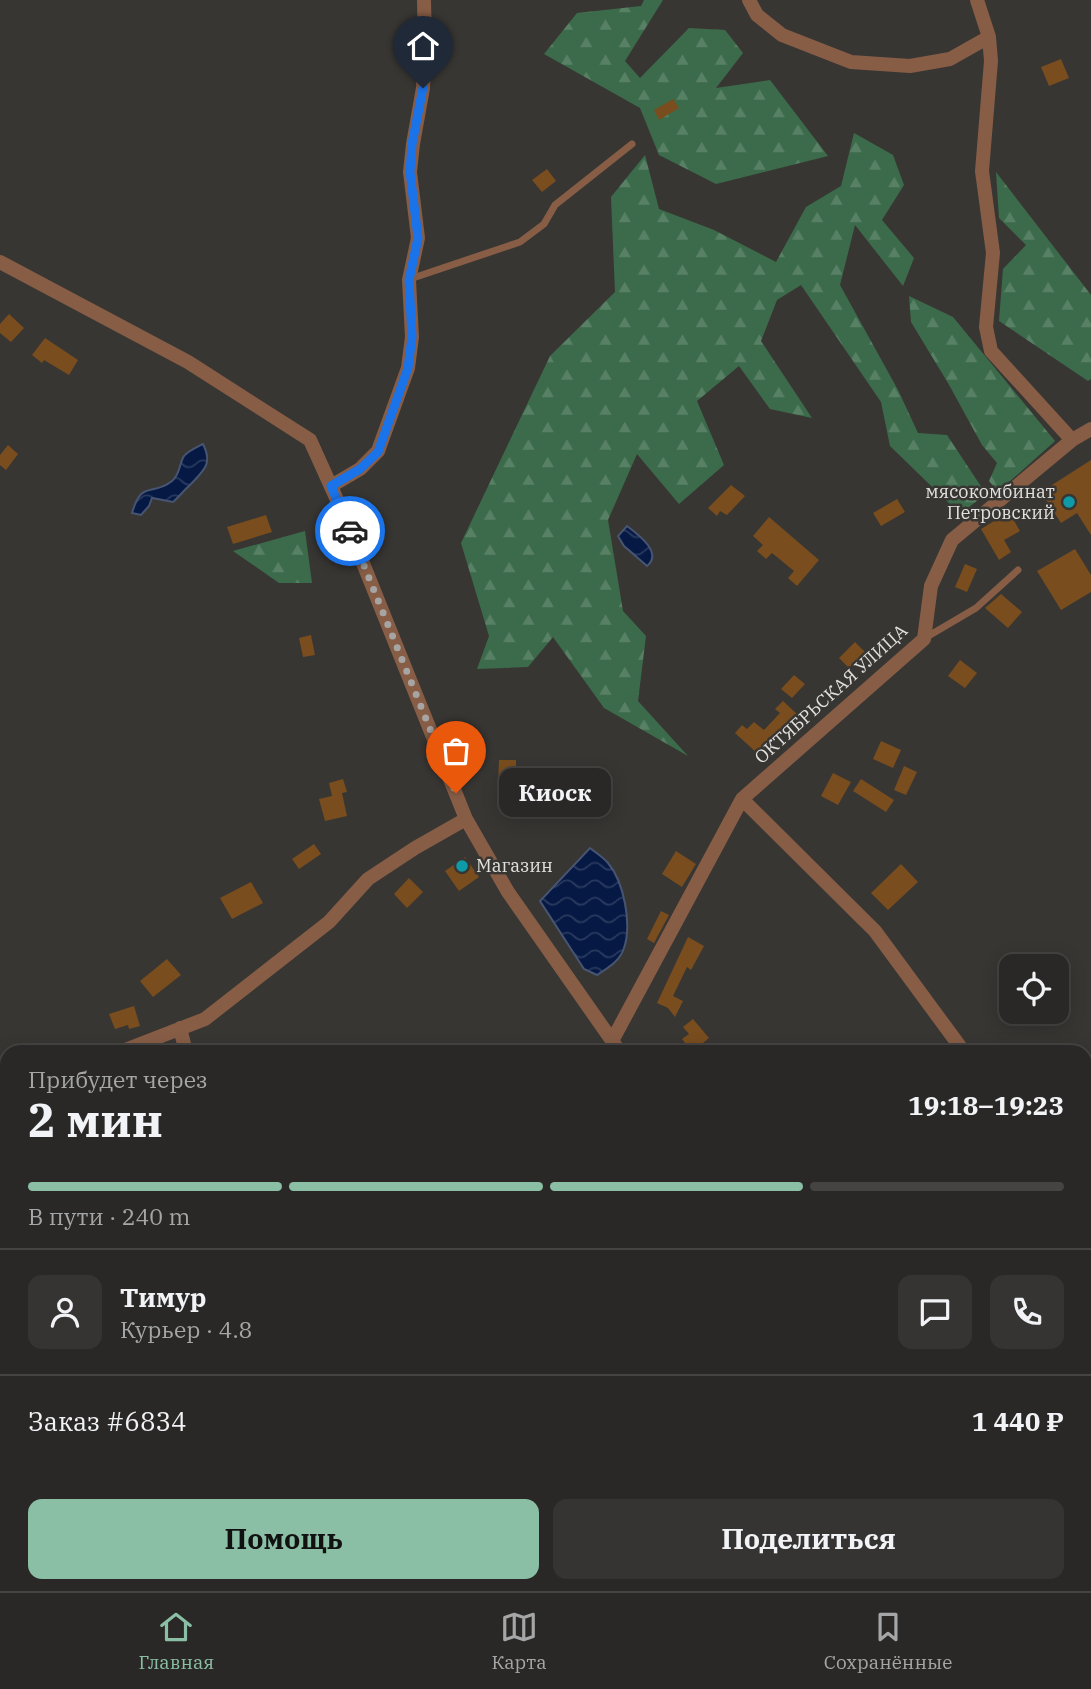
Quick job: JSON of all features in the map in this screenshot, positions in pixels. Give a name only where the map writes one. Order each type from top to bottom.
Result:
[{"type":"street","points":[[331,486],[360,469],[378,452],[408,368],[412,337],[409,280],[418,238],[410,172],[412,144],[423,88],[424,0]]},
{"type":"street","points":[[749,0],[757,15],[782,35],[851,62],[910,66],[950,60],[989,37]]},
{"type":"street","points":[[977,0],[989,37],[991,61],[982,171],[993,253],[986,327],[991,351],[1072,440]]},
{"type":"street","points":[[0,262],[188,362],[310,440],[342,511],[466,819],[508,892],[615,1045]]},
{"type":"street","name":"ОКТЯБРЬСКАЯ УЛИЦА","points":[[617,1045],[742,799],[924,639],[931,586],[952,540],[1072,440],[1091,429]]},
{"type":"street","points":[[742,799],[875,931],[959,1045]]},
{"type":"street","points":[[138,1045],[205,1019],[320,929],[368,879],[466,819]]},
{"type":"street","points":[[180,1028],[184,1045]]},
{"type":"lane","points":[[409,280],[520,242],[544,224],[555,205],[632,144]]},
{"type":"lane","points":[[924,639],[976,608],[1018,570]]},
{"type":"green space","points":[[644,0],[663,0],[625,61],[640,78],[689,28],[725,30],[743,53],[716,88],[770,80],[828,156],[716,184],[659,155],[640,108],[544,54],[577,13],[641,6]]},
{"type":"green space","points":[[854,133],[893,155],[904,185],[882,220],[914,258],[903,286],[855,225],[840,285],[898,390],[918,433],[947,435],[986,494],[960,514],[890,446],[881,402],[801,285],[777,300],[761,341],[812,418],[770,409],[739,366],[697,401],[724,465],[679,504],[637,454],[608,520],[623,611],[646,636],[638,701],[688,756],[604,708],[553,637],[528,667],[477,669],[489,636],[461,543],[550,356],[615,292],[611,197],[645,155],[659,209],[714,230],[776,262],[806,207],[841,186]]},
{"type":"green space","points":[[996,172],[1091,295],[1091,379],[1088,381],[999,321],[1003,269],[1026,245],[999,218]]},
{"type":"green space","points":[[909,296],[953,317],[1055,441],[998,492],[989,481],[997,463],[982,445],[911,322]]},
{"type":"green space","points":[[305,531],[312,583],[279,583],[233,551]]},
{"type":"water","points":[[203,444],[207,457],[206,466],[173,502],[152,498],[141,515],[132,513],[144,492],[172,481],[177,476],[184,456]]},
{"type":"water","points":[[627,526],[648,544],[651,550],[651,561],[647,566],[624,546],[618,536]]},
{"type":"water","points":[[590,848],[614,871],[627,916],[626,938],[620,957],[597,975],[584,969],[540,901]]},
{"type":"building","points":[[1061,59],[1069,78],[1049,86],[1041,67]]},
{"type":"building","points":[[673,99],[679,108],[659,120],[654,110]]},
{"type":"building","points":[[547,169],[556,181],[542,192],[532,180]]},
{"type":"building","points":[[9,314],[24,328],[11,342],[0,333],[0,324]]},
{"type":"building","points":[[45,338],[78,360],[69,375],[44,360],[42,363],[32,355]]},
{"type":"building","points":[[8,445],[18,454],[6,470],[0,465],[0,455]]},
{"type":"building","name":"мясокомбинат Петровский","points":[[1091,460],[1091,535],[1077,513],[1061,523],[1041,492]]},
{"type":"building","points":[[731,485],[745,496],[727,515],[720,511],[717,516],[708,508]]},
{"type":"building","points":[[897,499],[905,512],[881,526],[873,513]]},
{"type":"building","points":[[1009,512],[1020,531],[1004,540],[1011,552],[999,560],[981,529]]},
{"type":"building","points":[[266,515],[272,532],[233,544],[227,527]]},
{"type":"building","points":[[769,517],[819,560],[797,586],[788,578],[794,571],[772,553],[766,559],[757,551],[763,545],[753,536]]},
{"type":"building","points":[[1075,549],[1091,575],[1091,592],[1061,610],[1037,571]]},
{"type":"building","points":[[965,564],[977,569],[967,592],[955,587]]},
{"type":"building","points":[[1001,594],[1022,612],[1008,628],[985,608]]},
{"type":"building","points":[[311,635],[315,655],[303,657],[299,638]]},
{"type":"building","points":[[855,642],[865,652],[849,668],[839,658]]},
{"type":"building","points":[[960,660],[977,673],[965,688],[948,676]]},
{"type":"building","points":[[794,675],[805,684],[792,698],[781,689]]},
{"type":"building","points":[[783,701],[798,715],[785,728],[783,726],[758,754],[735,733],[742,725],[747,729],[754,722],[764,730],[780,713],[775,709]]},
{"type":"building","points":[[881,741],[901,750],[893,768],[873,759]]},
{"type":"building","points":[[499,760],[516,760],[516,784],[498,784]]},
{"type":"building","points":[[904,766],[917,772],[906,795],[894,790]]},
{"type":"building","points":[[833,773],[851,782],[838,805],[821,796]]},
{"type":"building","points":[[343,779],[347,792],[342,793],[347,816],[325,821],[319,799],[332,796],[329,783]]},
{"type":"building","points":[[861,779],[894,800],[886,812],[853,791]]},
{"type":"building","points":[[314,844],[321,854],[299,869],[292,859]]},
{"type":"building","points":[[676,851],[696,864],[682,887],[662,874]]},
{"type":"building","name":"Магазин","points":[[465,857],[479,877],[459,891],[445,871]]},
{"type":"building","points":[[901,864],[918,882],[888,910],[871,893]]},
{"type":"building","points":[[409,878],[423,892],[407,908],[394,894]]},
{"type":"building","points":[[251,882],[263,903],[232,919],[220,898]]},
{"type":"building","points":[[661,911],[669,915],[654,943],[647,939]]},
{"type":"building","points":[[688,937],[704,946],[691,970],[687,967],[673,996],[683,1001],[675,1017],[668,1008],[657,1003]]},
{"type":"building","points":[[167,959],[181,975],[153,997],[140,981]]},
{"type":"building","points":[[134,1006],[140,1026],[129,1029],[128,1025],[115,1029],[109,1014]]},
{"type":"building","points":[[693,1019],[709,1038],[700,1045],[687,1045],[682,1039],[689,1034],[683,1027]]},
{"type":"way so far","points":[[350,531],[456,793]]},
{"type":"place","name":"мясокомбинат Петровский","points":[[1069,502]]},
{"type":"place","name":"Киоск","points":[[456,793]]},
{"type":"place","name":"Магазин","points":[[462,866]]},
{"type":"route","points":[[350,531],[331,486],[360,469],[378,452],[408,368],[412,337],[409,280],[418,238],[410,172],[412,144],[423,88]]}]
